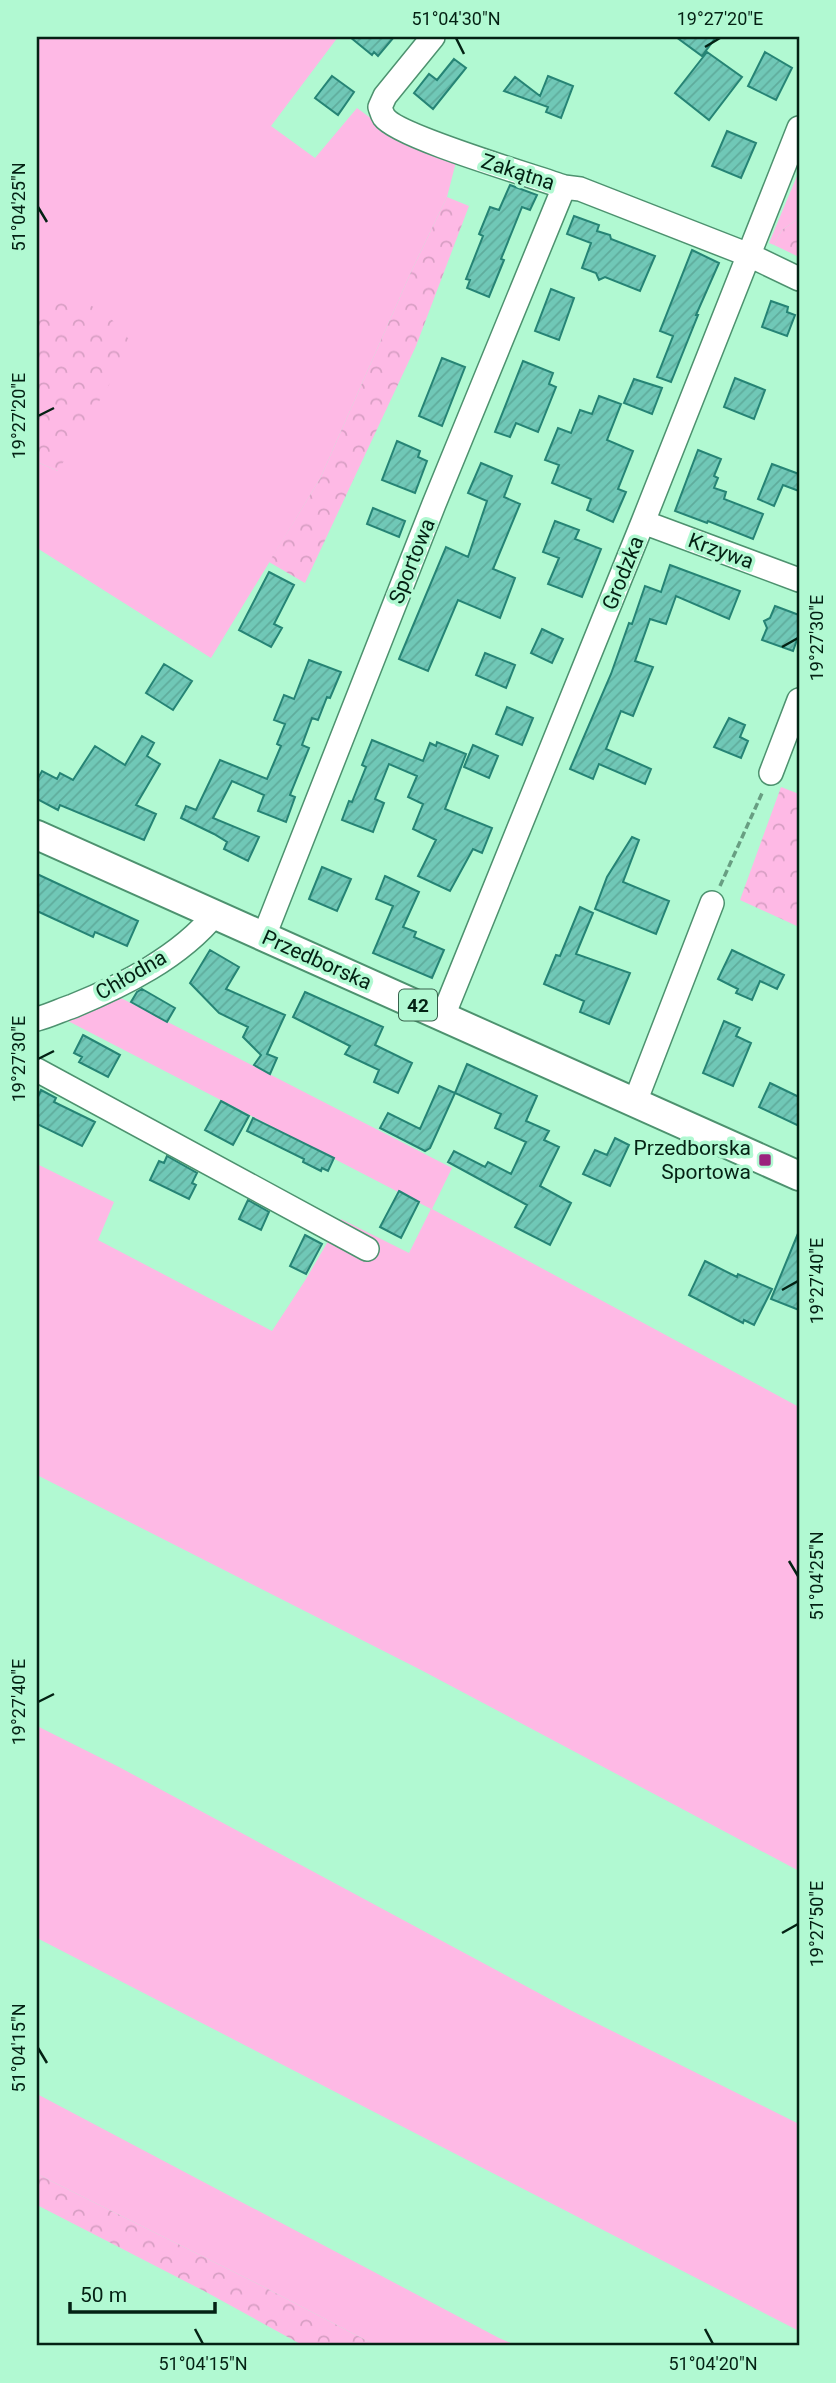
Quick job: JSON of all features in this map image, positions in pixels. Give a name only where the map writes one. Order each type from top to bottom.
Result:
[{"type":"main road","name":"Przedborska","points":[[37,835],[799,1175]]},
{"type":"street","name":"Zakątna","points":[[433,37],[385,96],[380,107],[384,118],[397,127],[469,156],[564,187],[580,189],[749,255],[799,279]]},
{"type":"street","name":"Grodzka","points":[[443,1016],[799,128]]},
{"type":"street","name":"Sportowa","points":[[264,936],[434,504],[564,187]]},
{"type":"street","name":"Krzywa","points":[[643,522],[799,580]]},
{"type":"street","points":[[771,773],[799,700]]},
{"type":"street","points":[[635,1102],[712,903]]},
{"type":"street","name":"Chłodna","points":[[37,1019],[95,997],[145,971],[199,933],[215,914]]},
{"type":"street","points":[[37,1070],[367,1249]]},
{"type":"path","points":[[712,903],[771,773]]},
{"type":"green space","points":[[37,37],[338,37],[271,126],[315,158],[357,108],[396,137],[456,162],[447,197],[320,479],[211,658],[37,548],[37,462],[58,471],[37,317]]},
{"type":"green space","points":[[799,171],[799,218],[782,230],[774,245],[769,243]]},
{"type":"green space","points":[[447,197],[469,206],[416,346],[305,583],[269,562],[320,479]]},
{"type":"green space","points":[[799,218],[799,257],[774,245],[782,230]]},
{"type":"green space","points":[[61,290],[107,314],[133,344],[58,471],[37,462],[37,317],[47,297]]},
{"type":"green space","points":[[781,787],[799,794],[799,927],[740,900]]},
{"type":"green space","points":[[119,997],[452,1168],[432,1209],[799,1407],[799,1871],[421,1670],[37,1475],[37,1164],[114,1202],[98,1240],[272,1331],[341,1219],[409,1253],[431,1209],[68,1021]]},
{"type":"green space","points":[[37,1726],[119,1767],[572,2011],[799,2124],[799,2331],[37,1938]]},
{"type":"green space","points":[[37,2094],[518,2346],[377,2346],[37,2174]]},
{"type":"green space","points":[[37,2174],[377,2346],[304,2346],[37,2205]]},
{"type":"building","points":[[350,37],[394,37],[378,56],[374,52],[372,55]]},
{"type":"building","points":[[676,37],[716,37],[702,56]]},
{"type":"building","points":[[707,52],[742,77],[709,120],[675,93]]},
{"type":"building","points":[[765,52],[792,68],[776,100],[748,86]]},
{"type":"building","points":[[454,59],[466,68],[433,109],[414,93],[429,74],[437,80]]},
{"type":"building","points":[[332,76],[354,92],[338,115],[315,98]]},
{"type":"building","points":[[548,76],[573,86],[561,118],[546,112],[548,107],[504,91],[515,77],[540,96]]},
{"type":"building","points":[[727,131],[756,143],[741,178],[712,166]]},
{"type":"building","points":[[510,185],[537,195],[530,210],[522,207],[489,297],[467,288],[470,280],[466,279],[483,236],[479,234],[490,207],[499,210]]},
{"type":"building","points":[[574,216],[599,225],[597,231],[610,235],[611,239],[655,256],[640,291],[605,277],[599,280],[596,273],[582,268],[591,243],[567,234]]},
{"type":"building","points":[[692,250],[719,263],[671,382],[657,377],[673,336],[660,331]]},
{"type":"building","points":[[551,289],[574,298],[559,340],[535,331]]},
{"type":"building","points":[[771,301],[788,307],[787,312],[795,315],[787,336],[762,327]]},
{"type":"building","points":[[442,358],[465,367],[442,426],[419,416]]},
{"type":"building","points":[[523,361],[553,373],[549,384],[556,387],[538,432],[516,423],[510,437],[495,432]]},
{"type":"building","points":[[735,378],[765,390],[754,419],[724,407]]},
{"type":"building","points":[[634,379],[662,388],[652,414],[624,403]]},
{"type":"building","points":[[599,396],[621,404],[607,440],[633,451],[618,489],[626,492],[613,522],[587,510],[591,499],[552,483],[559,465],[545,460],[558,428],[571,433],[580,410],[592,414]]},
{"type":"building","points":[[397,441],[420,451],[418,457],[427,461],[415,493],[382,480]]},
{"type":"building","points":[[698,450],[721,459],[714,476],[718,478],[714,488],[726,492],[724,499],[763,514],[753,539],[675,511]]},
{"type":"building","points":[[481,463],[512,476],[504,497],[520,504],[493,569],[515,578],[500,618],[458,600],[428,671],[399,659],[446,547],[468,557],[487,501],[468,493]]},
{"type":"building","points":[[772,464],[799,474],[799,491],[783,485],[774,506],[758,499]]},
{"type":"building","points":[[373,508],[405,521],[399,537],[367,524]]},
{"type":"building","points":[[555,521],[579,530],[575,539],[601,549],[582,597],[548,584],[559,558],[543,552]]},
{"type":"building","points":[[670,565],[740,591],[729,619],[676,596],[666,624],[650,619],[635,661],[653,667],[633,716],[621,711],[606,749],[651,769],[645,784],[599,764],[593,779],[570,769],[611,674],[629,623],[632,624],[645,586],[661,592]]},
{"type":"building","points":[[269,572],[294,585],[274,624],[282,628],[271,647],[239,630]]},
{"type":"building","points":[[775,606],[799,615],[799,634],[793,651],[762,640],[767,628],[764,621],[770,618]]},
{"type":"building","points":[[542,629],[563,639],[552,663],[531,653]]},
{"type":"building","points":[[485,653],[515,665],[506,688],[476,675]]},
{"type":"building","points":[[309,660],[341,672],[318,720],[312,718],[302,745],[309,748],[290,795],[295,797],[286,822],[258,811],[264,795],[232,781],[213,818],[259,837],[248,861],[224,849],[227,842],[181,818],[186,806],[196,810],[220,760],[267,779],[281,746],[277,744],[285,724],[274,720],[284,695],[294,699]]},
{"type":"building","points":[[164,664],[192,681],[173,710],[146,693]]},
{"type":"building","points":[[507,707],[533,718],[522,745],[496,734]]},
{"type":"building","points":[[729,718],[745,725],[740,737],[748,741],[741,758],[714,747]]},
{"type":"building","points":[[142,736],[154,743],[147,756],[160,764],[136,805],[156,814],[144,840],[60,805],[58,810],[37,799],[37,780],[42,771],[57,779],[60,773],[73,780],[95,746],[125,765]]},
{"type":"building","points":[[372,740],[423,761],[430,743],[436,746],[437,742],[466,754],[445,809],[492,828],[482,853],[473,849],[450,891],[418,876],[436,840],[413,829],[423,804],[408,797],[417,776],[389,764],[375,799],[384,803],[373,832],[342,820],[366,767],[362,765]]},
{"type":"building","points":[[473,745],[498,756],[489,778],[464,767]]},
{"type":"building","points":[[632,837],[639,840],[623,882],[669,901],[656,934],[595,909],[607,877]]},
{"type":"building","points":[[322,867],[351,879],[337,911],[309,899]]},
{"type":"building","points":[[37,874],[138,921],[127,946],[95,932],[93,937],[37,911]]},
{"type":"building","points":[[385,876],[419,892],[403,927],[416,932],[414,937],[444,950],[432,978],[373,953],[393,906],[376,899]]},
{"type":"building","points":[[580,907],[593,913],[576,954],[630,973],[609,1024],[580,1012],[584,1001],[544,984],[556,955],[560,956]]},
{"type":"building","points":[[210,950],[239,967],[226,989],[285,1015],[267,1054],[277,1058],[270,1074],[254,1065],[261,1055],[243,1037],[248,1027],[219,1013],[190,983]]},
{"type":"building","points":[[732,950],[784,975],[777,989],[760,981],[752,1000],[736,993],[738,989],[718,979]]},
{"type":"building","points":[[142,989],[175,1008],[167,1022],[131,1002]]},
{"type":"building","points":[[305,992],[383,1027],[375,1045],[412,1063],[398,1093],[374,1082],[379,1070],[345,1054],[350,1046],[293,1017]]},
{"type":"building","points":[[724,1021],[740,1028],[736,1036],[751,1043],[733,1086],[703,1073]]},
{"type":"building","points":[[83,1035],[120,1055],[108,1077],[79,1062],[82,1057],[74,1053]]},
{"type":"building","points":[[467,1064],[537,1096],[526,1121],[549,1131],[544,1140],[559,1147],[540,1186],[571,1203],[550,1245],[515,1227],[527,1205],[448,1162],[454,1151],[485,1167],[488,1162],[511,1174],[526,1142],[495,1128],[501,1114],[455,1093]]},
{"type":"building","points":[[770,1083],[799,1097],[799,1126],[759,1107]]},
{"type":"building","points":[[439,1086],[455,1093],[430,1148],[425,1151],[380,1128],[388,1113],[420,1129]]},
{"type":"building","points":[[41,1090],[56,1098],[54,1102],[95,1122],[82,1146],[37,1124],[37,1099]]},
{"type":"building","points":[[221,1101],[249,1116],[233,1145],[205,1130]]},
{"type":"building","points":[[253,1118],[334,1158],[328,1171],[322,1168],[321,1171],[303,1162],[304,1159],[247,1131]]},
{"type":"building","points":[[615,1138],[629,1145],[610,1186],[583,1174],[595,1150],[607,1155]]},
{"type":"building","points":[[167,1156],[197,1173],[192,1183],[196,1185],[189,1199],[150,1180],[159,1161],[164,1163]]},
{"type":"building","points":[[399,1191],[419,1202],[401,1238],[380,1227]]},
{"type":"building","points":[[248,1200],[269,1212],[261,1230],[239,1219]]},
{"type":"building","points":[[799,1231],[799,1310],[771,1299]]},
{"type":"building","points":[[305,1235],[322,1244],[306,1274],[290,1266]]},
{"type":"building","points":[[705,1261],[737,1277],[738,1274],[772,1289],[754,1325],[744,1320],[743,1323],[689,1295]]},
{"type":"place","name":"Przedborska Sportowa","points":[[765,1160]]}]
